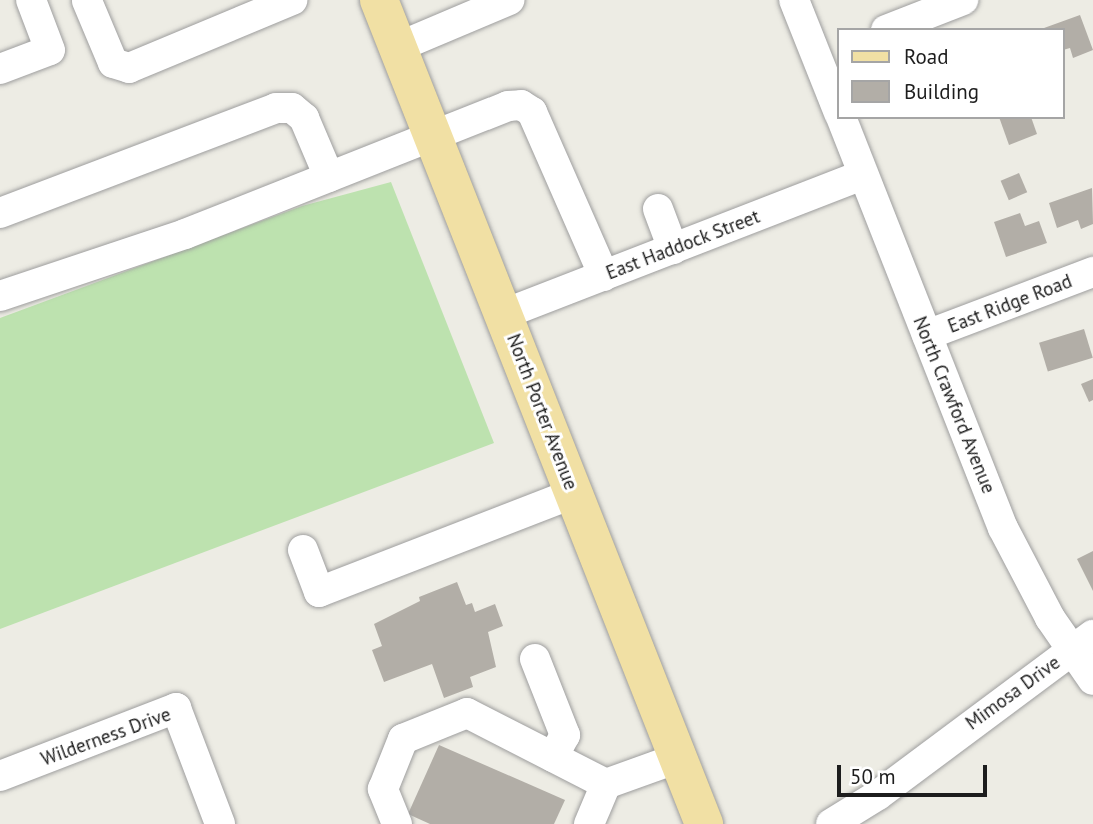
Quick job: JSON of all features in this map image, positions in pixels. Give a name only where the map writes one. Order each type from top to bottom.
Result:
[{"type":"main road","name":"North Porter Avenue","points":[[379,0],[704,824]]},
{"type":"street","points":[[0,69],[50,50],[31,0]]},
{"type":"street","points":[[87,1],[113,63],[129,68],[292,0]]},
{"type":"street","points":[[398,47],[509,0]]},
{"type":"street","name":"North Crawford Avenue","points":[[794,0],[828,52],[838,104]]},
{"type":"street","points":[[891,28],[963,0]]},
{"type":"street","points":[[0,296],[185,234],[508,106],[521,106],[532,112],[604,276]]},
{"type":"street","points":[[0,213],[276,108],[292,108],[304,118],[329,177]]},
{"type":"street","name":"North Crawford Avenue","points":[[842,119],[1018,561],[1083,643],[1093,680]]},
{"type":"street","name":"East Haddock Street","points":[[504,314],[863,175]]},
{"type":"street","points":[[658,209],[673,249]]},
{"type":"street","name":"East Ridge Road","points":[[927,335],[1093,272]]},
{"type":"street","points":[[303,550],[319,592],[574,493]]},
{"type":"street","name":"Mimosa Drive","points":[[831,824],[878,795],[1083,643]]},
{"type":"street","points":[[535,659],[565,735],[553,757]]},
{"type":"street","name":"Wilderness Drive","points":[[0,776],[176,708],[220,824]]},
{"type":"street","points":[[397,824],[383,789],[403,739],[467,713],[606,784],[678,758]]},
{"type":"street","points":[[589,824],[606,784]]},
{"type":"green space","points":[[391,182],[494,443],[0,629],[0,318],[302,206]]},
{"type":"building","points":[[1080,15],[1093,50],[1073,58],[1070,48],[1065,49],[1065,28],[1044,28]]},
{"type":"building","points":[[1000,119],[1032,119],[1037,134],[1009,145]]},
{"type":"building","points":[[1019,173],[1027,192],[1009,200],[1001,181]]},
{"type":"building","points":[[1092,188],[1093,224],[1081,229],[1078,220],[1057,228],[1049,203]]},
{"type":"building","points":[[1020,213],[1025,226],[1039,221],[1047,243],[1006,257],[994,222]]},
{"type":"building","points":[[1084,329],[1093,358],[1048,371],[1039,343]]},
{"type":"building","points":[[1093,379],[1093,400],[1089,402],[1081,384]]},
{"type":"building","points":[[1093,551],[1093,591],[1077,559]]},
{"type":"building","points":[[457,582],[466,605],[472,603],[475,612],[495,604],[503,626],[488,632],[496,667],[470,677],[473,687],[444,698],[432,664],[384,682],[372,650],[382,646],[374,624],[420,601],[419,597]]},
{"type":"building","points":[[439,745],[565,800],[554,824],[430,824],[408,814]]}]
